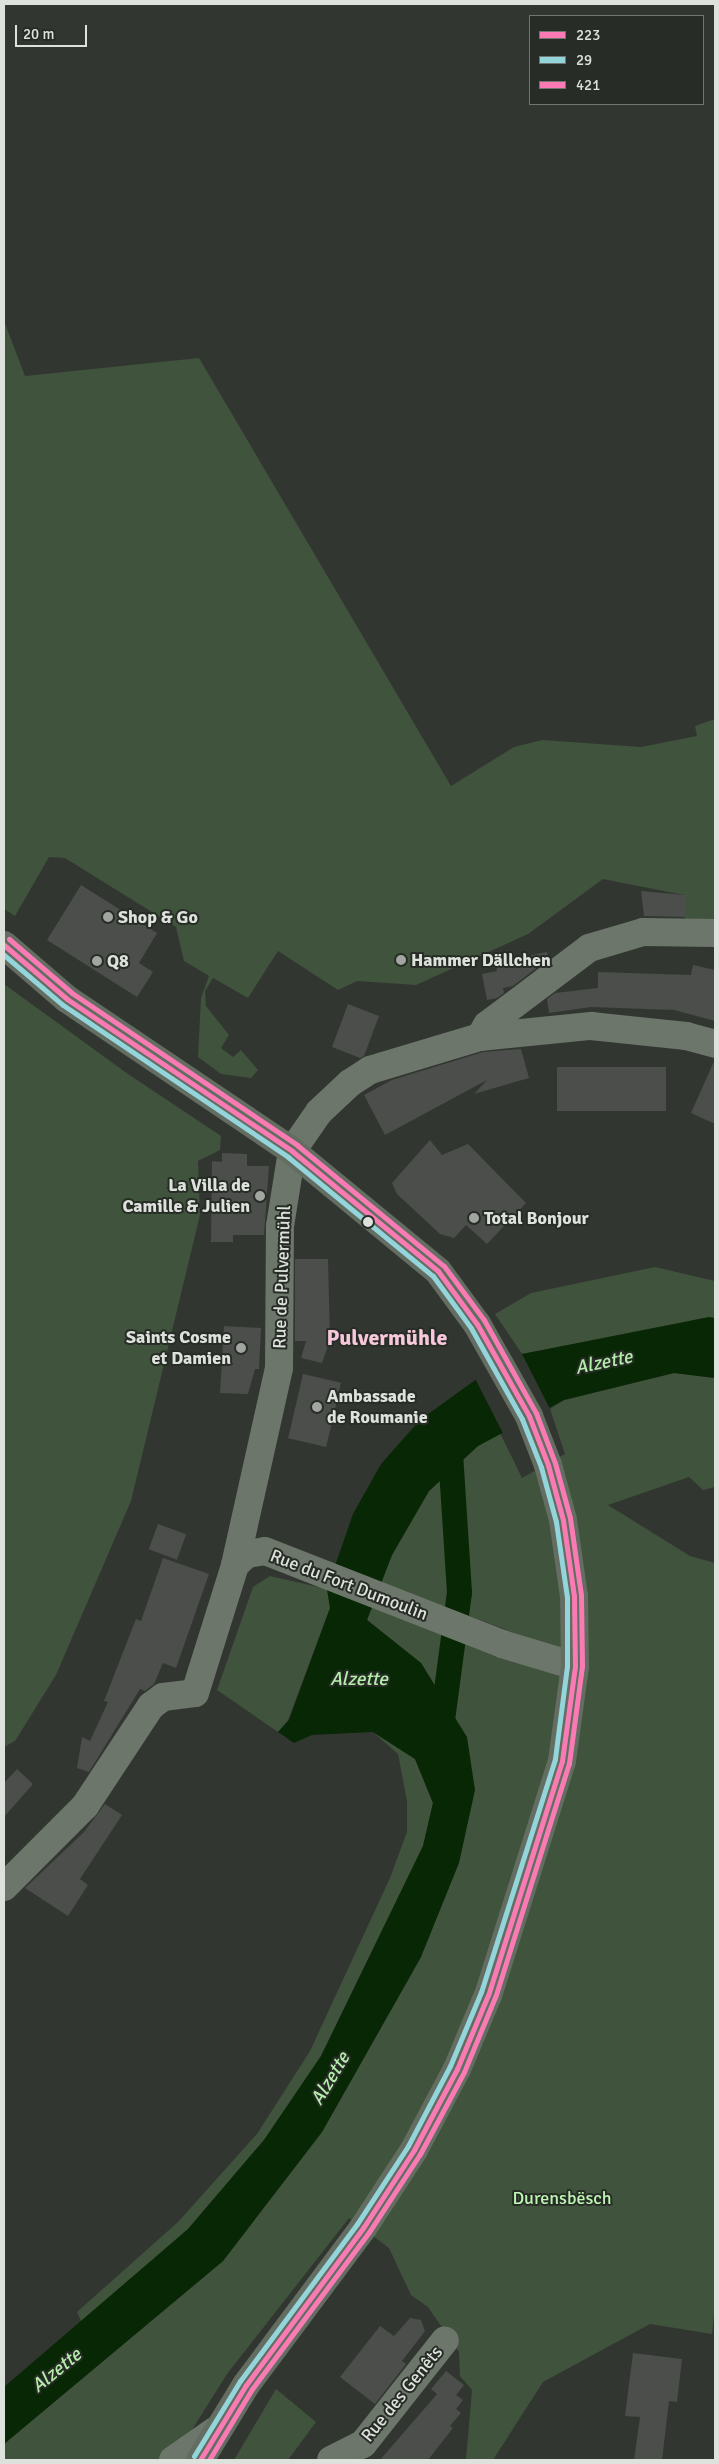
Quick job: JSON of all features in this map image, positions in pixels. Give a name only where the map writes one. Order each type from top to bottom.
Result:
[{"type":"main road","points":[[4,945],[67,999],[292,1151],[438,1271],[477,1324],[528,1416],[548,1465],[562,1520],[574,1596],[575,1666],[566,1736],[554,1793],[488,1995],[457,2069],[414,2150],[363,2228],[216,2430],[200,2460]]},
{"type":"street","points":[[480,1037],[487,1025],[589,948],[643,932],[715,934]]},
{"type":"street","name":"Rue de Pulvermühl","points":[[235,1565],[279,1368],[280,1226],[292,1151],[319,1112],[350,1083],[370,1070],[480,1037],[591,1026],[686,1036],[715,1044]]},
{"type":"street","name":"Rue du Fort Dumoulin","points":[[235,1565],[247,1554],[266,1551],[502,1644],[575,1666]]},
{"type":"street","points":[[4,1887],[85,1806],[150,1706],[164,1697],[194,1693],[235,1565]]},
{"type":"street","name":"Rue des Genêts","points":[[331,2460],[363,2444],[446,2340]]},
{"type":"street","points":[[173,2460],[216,2430]]},
{"type":"green space","points":[[4,321],[25,376],[199,358],[451,786],[514,747],[542,740],[641,747],[697,736],[695,726],[715,719],[715,929],[685,924],[684,895],[603,879],[528,934],[416,985],[357,981],[338,990],[278,951],[248,998],[213,978],[205,991],[206,1006],[229,1035],[221,1048],[233,1057],[241,1050],[258,1070],[251,1078],[221,1074],[198,1057],[201,998],[209,976],[184,961],[176,927],[65,858],[49,857],[15,916],[4,909]]},
{"type":"green space","points":[[4,984],[128,1074],[221,1136],[220,1150],[198,1161],[200,1215],[131,1501],[56,1675],[15,1741],[4,1747]]},
{"type":"green space","points":[[655,1267],[715,1281],[715,1318],[522,1354],[495,1314],[531,1293]]},
{"type":"green space","name":"Durensbësch","points":[[674,1373],[715,1378],[715,1487],[703,1490],[689,1477],[608,1505],[690,1556],[715,1563],[715,2304],[712,2334],[650,2324],[543,2382],[493,2460],[466,2460],[472,2390],[460,2376],[459,2352],[428,2307],[411,2295],[389,2248],[349,2218],[227,2374],[173,2460],[4,2460],[4,2444],[223,2261],[322,2132],[421,1957],[466,1737],[421,1663],[367,1620],[372,1607],[497,1657],[507,1630],[381,1583],[392,1555],[429,1491],[478,1446],[500,1433],[522,1478],[565,1454],[550,1409],[564,1400]]},
{"type":"green space","points":[[270,1576],[327,1589],[330,1608],[288,1720],[278,1732],[217,1690],[253,1587]]},
{"type":"green space","points":[[373,1732],[415,1759],[433,1803],[423,1846],[321,2056],[264,2140],[188,2229],[82,2323],[77,2312],[178,2222],[257,2134],[310,2051],[390,1878],[407,1832],[407,1801],[398,1754]]},
{"type":"green space","points":[[276,2389],[316,2422],[288,2460],[234,2460]]},
{"type":"water","name":"Alzette","points":[[709,1317],[715,1318],[715,1378],[674,1373],[564,1400],[478,1446],[429,1491],[392,1555],[367,1620],[421,1663],[467,1737],[475,1790],[459,1863],[421,1957],[322,2132],[223,2261],[4,2444],[4,2387],[188,2229],[264,2140],[321,2056],[423,1846],[433,1803],[415,1759],[373,1732],[312,1735],[294,1743],[278,1732],[289,1720],[330,1608],[327,1589],[353,1514],[381,1464],[420,1420],[478,1378],[522,1354]]},
{"type":"pier","points":[[521,1352],[551,1411],[504,1435],[474,1376]]},
{"type":"building","points":[[81,885],[157,933],[139,963],[153,972],[137,997],[47,940]]},
{"type":"building","points":[[641,891],[685,895],[685,917],[644,916]]},
{"type":"building","points":[[547,952],[548,959],[513,986],[503,988],[504,993],[497,998],[487,1000],[482,974],[497,971],[496,962]]},
{"type":"building","points":[[693,965],[715,970],[715,1021],[674,1010],[591,1007],[549,1013],[547,999],[555,993],[598,988],[598,972],[691,975]]},
{"type":"building","points":[[348,1004],[379,1016],[364,1056],[360,1058],[332,1047]]},
{"type":"building","points":[[521,1049],[529,1078],[474,1094],[487,1080],[385,1135],[364,1095],[392,1080],[483,1052]]},
{"type":"building","points":[[715,1059],[715,1124],[691,1113]]},
{"type":"building","points":[[557,1067],[666,1067],[666,1111],[557,1111]]},
{"type":"building","points":[[430,1140],[442,1155],[468,1144],[526,1203],[487,1244],[466,1225],[454,1238],[440,1234],[397,1194],[392,1183]]},
{"type":"building","points":[[222,1153],[247,1154],[247,1166],[269,1166],[264,1235],[233,1235],[233,1242],[211,1242],[212,1161],[222,1162]]},
{"type":"building","points":[[295,1259],[328,1259],[330,1340],[322,1363],[301,1358],[306,1341],[295,1341]]},
{"type":"building","name":"Saints Cosme et Damien","points":[[224,1326],[261,1328],[259,1369],[255,1369],[248,1394],[220,1393]]},
{"type":"building","points":[[303,1374],[341,1383],[326,1447],[288,1438]]},
{"type":"building","points":[[158,1524],[186,1534],[177,1560],[149,1549]]},
{"type":"building","points":[[163,1558],[209,1574],[176,1668],[163,1663],[154,1684],[145,1691],[140,1689],[89,1772],[77,1768],[82,1737],[90,1741],[108,1702],[104,1701],[136,1619],[141,1621]]},
{"type":"building","points":[[17,1769],[33,1784],[4,1817],[4,1783]]},
{"type":"building","points":[[105,1804],[122,1815],[80,1879],[88,1885],[68,1916],[25,1888],[84,1832]]},
{"type":"building","points":[[410,2318],[421,2320],[425,2331],[402,2361],[406,2364],[375,2404],[340,2377],[380,2326],[394,2336]]},
{"type":"building","points":[[633,2353],[682,2359],[677,2402],[669,2401],[662,2460],[634,2460],[640,2417],[625,2416]]},
{"type":"building","points":[[446,2371],[464,2385],[456,2395],[463,2400],[456,2409],[461,2413],[450,2426],[453,2428],[428,2460],[380,2460],[437,2394],[431,2389]]},
{"type":"waterway","points":[[441,1727],[459,1592],[449,1437]]},
{"type":"transit line","name":"421","points":[[9,939],[72,993],[297,1145],[444,1266],[484,1320],[536,1413],[555,1463],[570,1518],[581,1595],[582,1666],[569,1763],[495,1997],[464,2072],[420,2154],[369,2232],[252,2389],[209,2460]]},
{"type":"transit line","name":"223","points":[[4,945],[67,999],[292,1151],[438,1271],[477,1324],[529,1416],[548,1465],[563,1520],[574,1596],[575,1666],[562,1761],[488,1995],[457,2069],[414,2150],[363,2228],[246,2385],[200,2460]]},
{"type":"transit line","name":"29","points":[[4,955],[63,1005],[288,1157],[433,1276],[471,1328],[522,1419],[541,1467],[556,1522],[567,1597],[567,1666],[555,1759],[481,1992],[450,2066],[408,2146],[357,2224],[240,2381],[194,2456]]},
{"type":"place","name":"Shop & Go","points":[[108,917]]},
{"type":"place","name":"Hammer Dällchen","points":[[401,960]]},
{"type":"place","name":"Q8","points":[[97,961]]},
{"type":"place","name":"La Villa de Camille & Julien","points":[[260,1196]]},
{"type":"place","name":"Total Bonjour","points":[[474,1218]]},
{"type":"place","name":"Saints Cosme et Damien","points":[[241,1348]]},
{"type":"place","name":"Ambassade de Roumanie","points":[[317,1407]]},
{"type":"district","name":"Pulvermühle","points":[[387,1338]]}]
